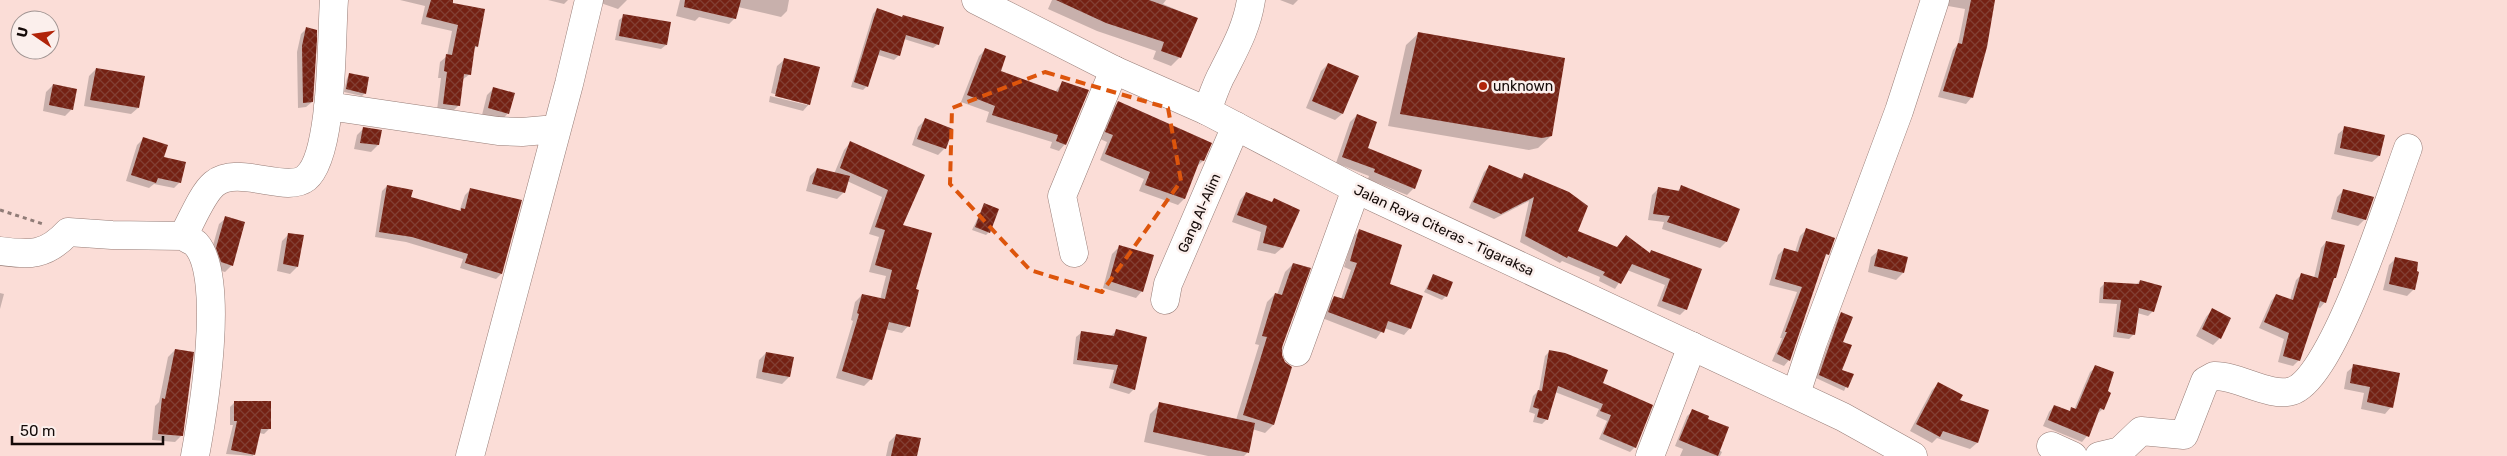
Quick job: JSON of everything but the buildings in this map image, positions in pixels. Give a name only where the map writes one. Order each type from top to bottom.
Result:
[{"type":"street","points":[[183,236],[210,189],[224,179],[238,176],[276,181],[306,179],[314,168],[320,152],[328,106],[334,0]]},
{"type":"street","points":[[470,456],[589,0]]},
{"type":"street","name":"Jalan Raya Citeras - Tigaraksa","points":[[976,0],[1114,70],[1207,111],[1356,189],[1796,394],[1913,456]]},
{"type":"street","points":[[1207,111],[1222,73],[1238,45],[1248,16],[1251,0]]},
{"type":"street","points":[[1796,394],[1813,342],[1899,111],[1935,0]]},
{"type":"street","points":[[1074,252],[1062,196],[1114,70]]},
{"type":"street","points":[[328,106],[498,131],[522,132],[556,129]]},
{"type":"street","name":"Gang Al-Alim","points":[[1165,300],[1168,284],[1236,126]]},
{"type":"street","points":[[2098,456],[2120,452],[2141,431],[2184,435],[2205,381],[2214,376],[2287,392],[2304,386],[2324,357],[2360,281],[2408,148]]},
{"type":"street","points":[[1296,352],[1356,189]]},
{"type":"street","points":[[0,251],[30,255],[43,251],[59,241],[68,232],[183,236],[195,243],[203,256],[208,280],[211,349],[195,456]]},
{"type":"street","points":[[1650,456],[1692,346]]},
{"type":"path","points":[[0,210],[68,232]]},
{"type":"highlighted area","points":[[1045,72],[1168,108],[1181,181],[1102,292],[1030,270],[950,184],[952,108]]},
{"type":"place","name":"unknown","points":[[1483,86]]}]
